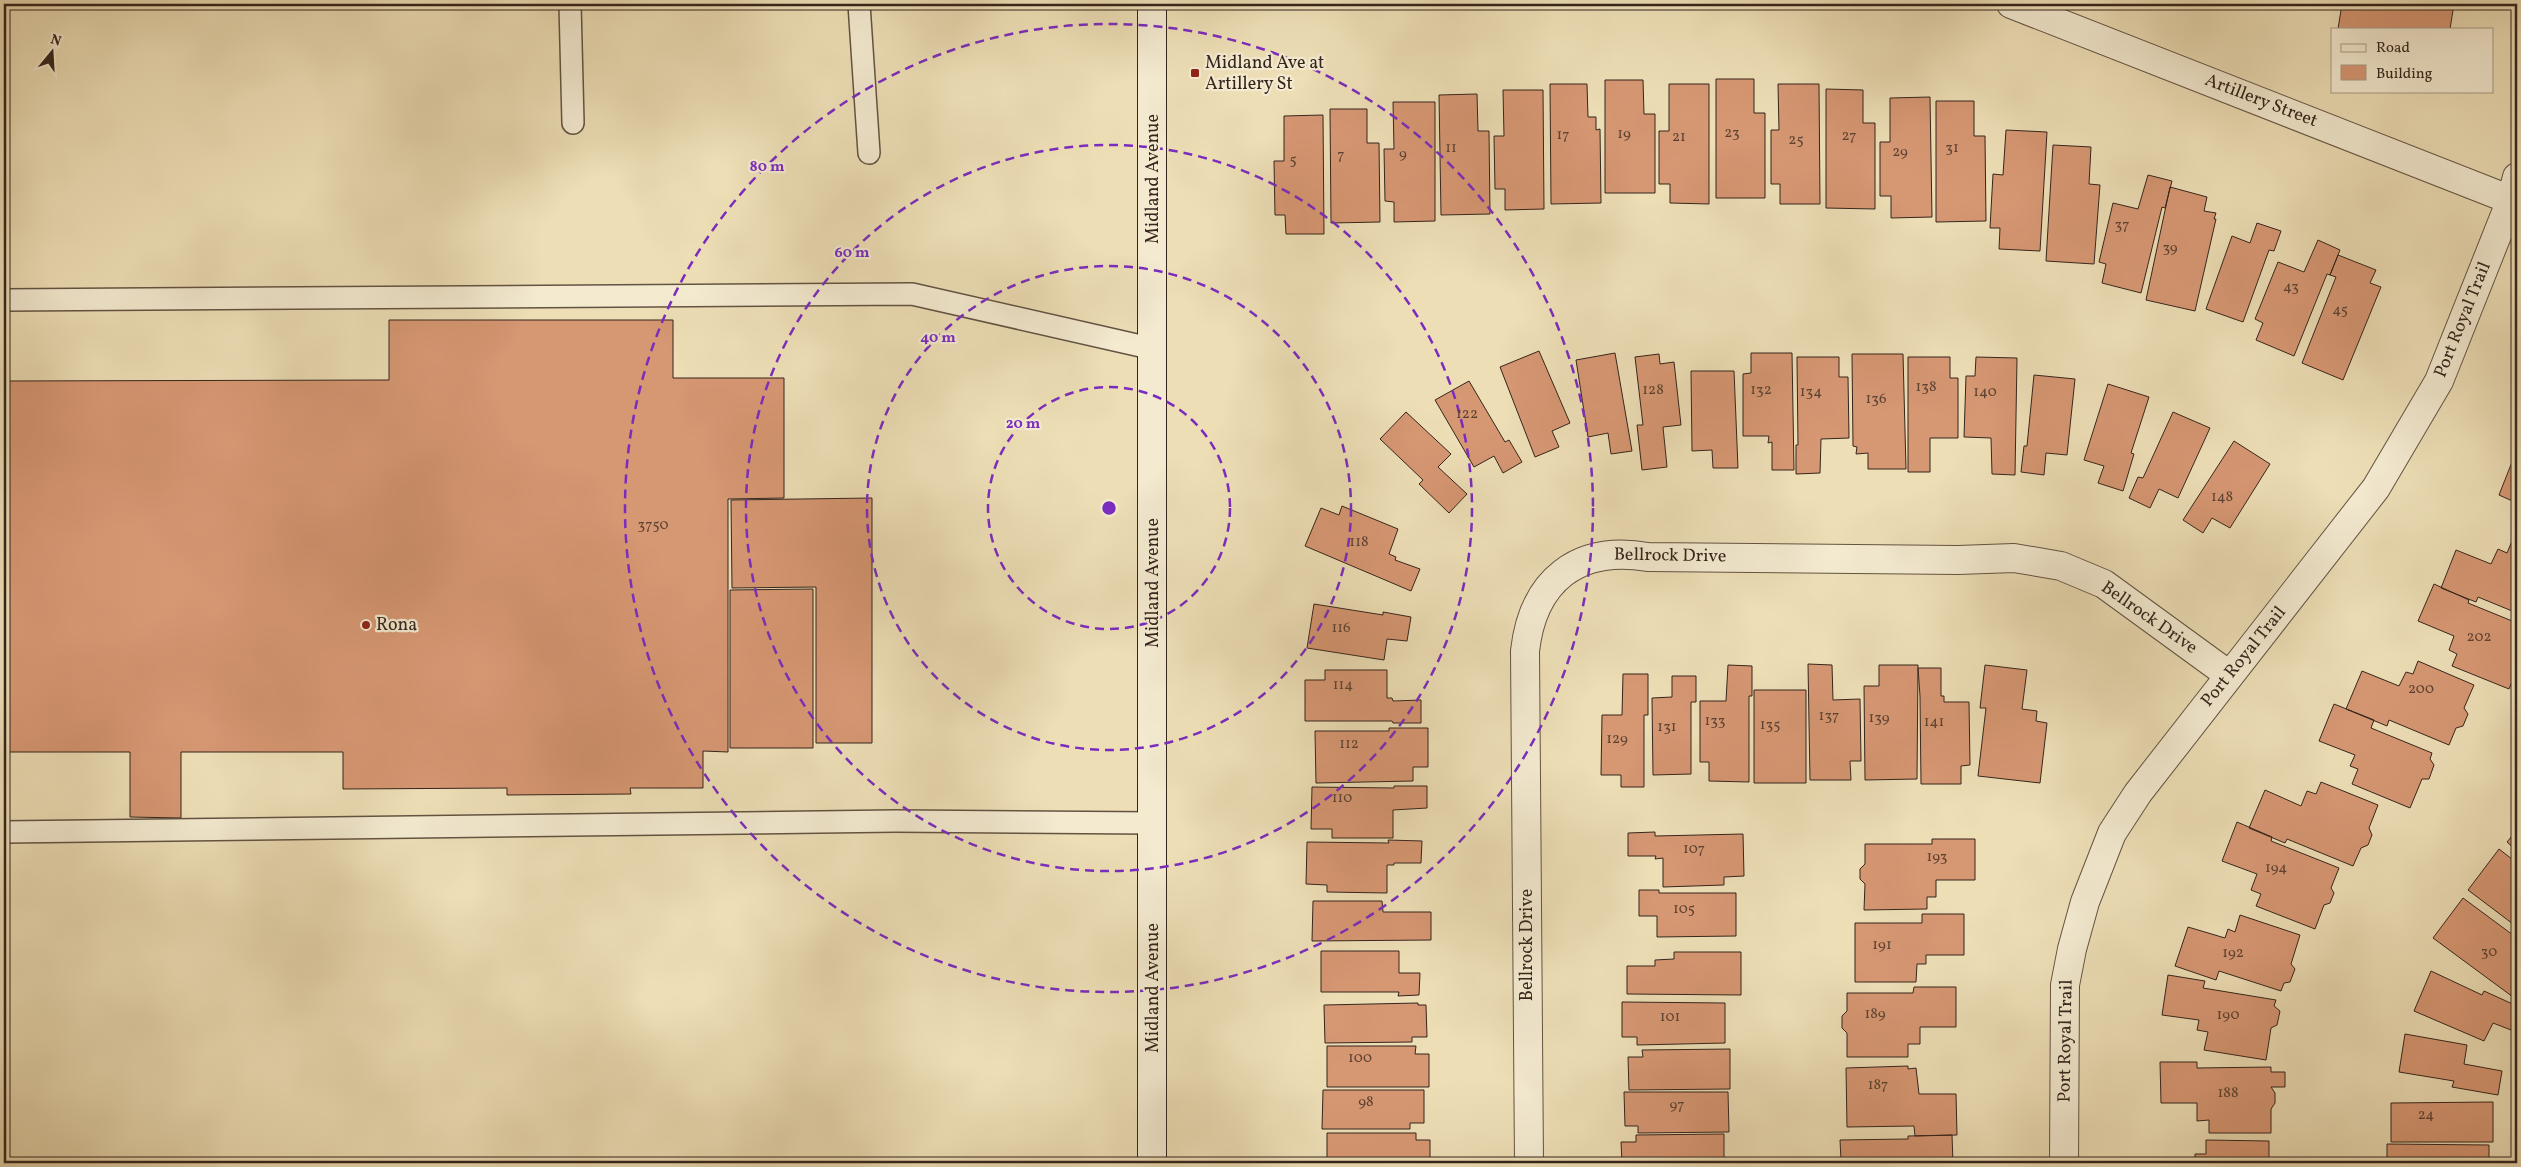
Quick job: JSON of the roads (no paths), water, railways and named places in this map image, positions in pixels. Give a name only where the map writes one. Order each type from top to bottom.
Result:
[{"type":"street","name":"Midland Avenue","points":[[1152,4],[1154,349],[1152,1163]]},
{"type":"street","name":"Artillery Street","points":[[2011,4],[2515,193]]},
{"type":"street","name":"Port Royal Trail","points":[[2064,1163],[2065,985],[2085,902],[2112,833],[2138,793],[2228,675],[2376,488],[2439,381],[2515,193]]},
{"type":"street","name":"Bellrock Drive","points":[[1529,1163],[1525,651],[1527,632],[1534,609],[1547,588],[1566,571],[1587,559],[1612,553],[1678,557],[1958,560],[2014,558],[2061,566],[2104,584],[2228,675]]},
{"type":"lane","points":[[570,4],[573,123]]},
{"type":"lane","points":[[860,4],[869,152]]},
{"type":"lane","points":[[4,300],[912,294],[1154,349]]},
{"type":"lane","points":[[4,832],[896,821],[1153,823]]},
{"type":"place","name":"Midland Ave at Artillery St","points":[[1195,73]]},
{"type":"place","name":"Rona","points":[[366,625]]}]
